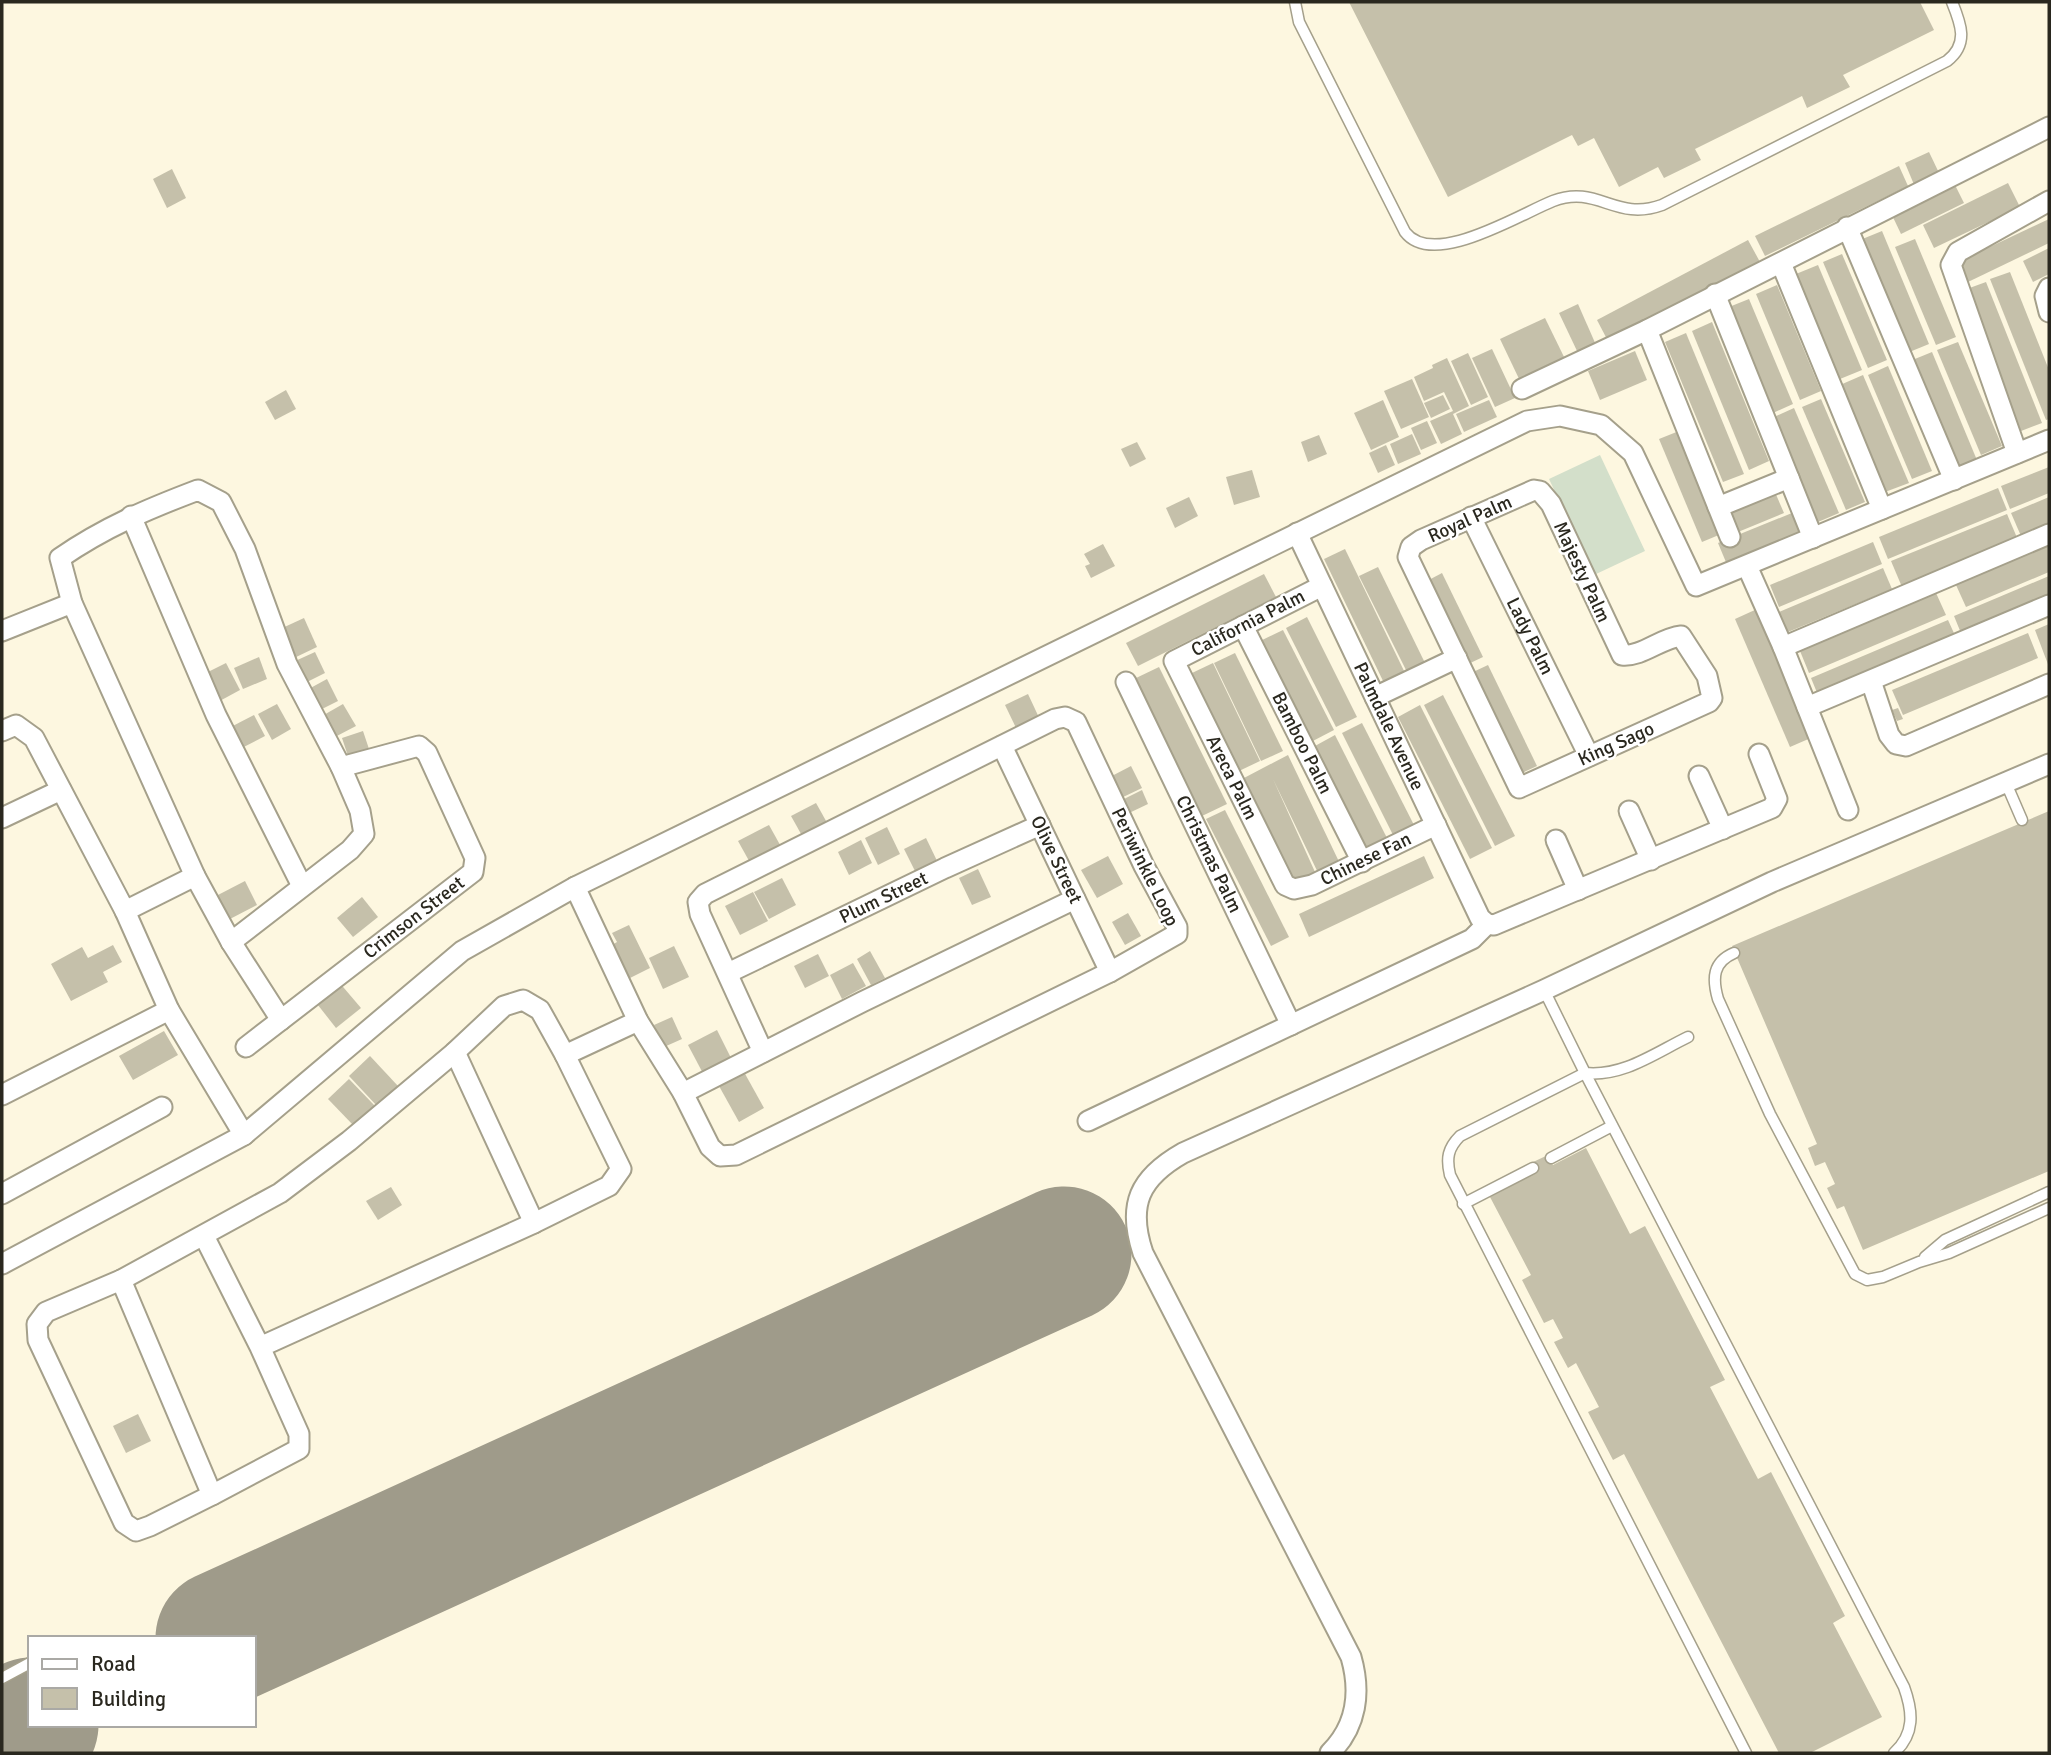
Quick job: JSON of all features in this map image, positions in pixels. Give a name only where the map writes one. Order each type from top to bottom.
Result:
[{"type":"street","points":[[1522,389],[1647,330],[2049,127]]},
{"type":"street","points":[[2017,453],[1951,265],[1958,253],[2049,201]]},
{"type":"street","points":[[1847,227],[1954,480]]},
{"type":"street","points":[[1781,263],[1882,509]]},
{"type":"street","points":[[2049,288],[2045,296],[2049,312]]},
{"type":"street","points":[[1715,294],[1813,538]]},
{"type":"street","points":[[1647,330],[1730,537]]},
{"type":"street","points":[[2,1265],[244,1135],[462,951],[575,887],[1527,421],[1560,416],[1601,425],[1633,453],[1696,586],[2049,440]]},
{"type":"street","points":[[1718,507],[1789,478]]},
{"type":"street","points":[[231,942],[350,850],[365,834],[360,811],[341,767],[287,664],[245,549],[220,502],[198,490],[131,516],[89,538],[60,558],[72,603],[195,876],[231,942],[281,1020]]},
{"type":"street","name":"Royal Palm","points":[[1457,658],[1408,557],[1411,547],[1471,517],[1534,490],[1540,491]]},
{"type":"street","name":"Majesty Palm","points":[[1540,491],[1551,504],[1622,655],[1630,656],[1671,637],[1681,636],[1707,676],[1712,698]]},
{"type":"street","points":[[131,516],[216,715],[302,886]]},
{"type":"street","name":"Lady Palm","points":[[1471,517],[1588,756]]},
{"type":"street","name":"Palmdale Avenue","points":[[1297,533],[1483,921]]},
{"type":"street","points":[[1783,646],[2049,534]]},
{"type":"street","points":[[1747,566],[1783,646],[1848,810]]},
{"type":"street","name":"California Palm","points":[[1174,661],[1322,586]]},
{"type":"street","points":[[2,631],[72,603]]},
{"type":"street","points":[[1807,706],[2049,605]]},
{"type":"street","name":"Bamboo Palm","points":[[1243,626],[1362,862]]},
{"type":"street","points":[[1375,697],[1457,658]]},
{"type":"street","name":"King Sago","points":[[1457,658],[1519,788],[1709,702],[1712,698]]},
{"type":"street","name":"Areca Palm","points":[[1174,661],[1285,885],[1294,890]]},
{"type":"street","points":[[1871,681],[1889,735],[1896,744],[1906,746],[2049,684]]},
{"type":"street","name":"Christmas Palm","points":[[1126,682],[1291,1024]]},
{"type":"street","name":"Periwinkle Loop","points":[[683,1093],[710,1147],[720,1156],[736,1155],[1110,972],[1171,939],[1177,934],[1177,927],[1144,866],[1076,722],[1065,717],[1055,719],[705,894],[698,902],[700,914],[728,973]]},
{"type":"street","points":[[2,731],[16,725],[34,738],[125,911],[169,1010],[244,1135]]},
{"type":"street","name":"Crimson Street","points":[[246,1047],[473,872],[475,858],[427,753],[419,746],[341,767]]},
{"type":"street","name":"Olive Street","points":[[1002,746],[1110,972]]},
{"type":"street","points":[[1088,1121],[1472,939],[1483,921],[1494,926],[1772,808],[1777,799],[1759,754]]},
{"type":"street","points":[[1330,1753],[1339,1744],[1353,1716],[1357,1685],[1351,1657],[1143,1253],[1135,1223],[1136,1207],[1146,1181],[1161,1167],[1183,1153],[1544,990],[1773,882],[2049,764]]},
{"type":"street","points":[[1699,776],[1723,828]]},
{"type":"street","points":[[2,818],[61,790]]},
{"type":"street","points":[[1629,811],[1651,859]]},
{"type":"street","name":"Plum Street","points":[[728,973],[1040,825]]},
{"type":"street","name":"Chinese Fan","points":[[1294,890],[1312,885],[1436,825]]},
{"type":"street","points":[[1556,840],[1578,890]]},
{"type":"street","points":[[125,911],[195,876]]},
{"type":"street","points":[[575,887],[638,1021],[683,1093],[1075,900]]},
{"type":"street","points":[[728,973],[763,1052]]},
{"type":"street","points":[[204,1236],[260,1347],[299,1434],[299,1449],[136,1531],[124,1523],[38,1340],[37,1324],[46,1312],[121,1280],[280,1194],[349,1141],[455,1052],[504,1006],[523,1000],[540,1010],[621,1169],[609,1186],[534,1223],[260,1347]]},
{"type":"street","points":[[2,1095],[169,1010]]},
{"type":"street","points":[[565,1055],[638,1021]]},
{"type":"street","points":[[455,1052],[534,1223]]},
{"type":"street","points":[[2,1194],[163,1107]]},
{"type":"street","points":[[121,1280],[212,1495]]},
{"type":"lane","points":[[1295,2],[1299,22],[1405,232],[1417,242],[1434,246],[1466,240],[1566,197],[1585,196],[1635,211],[1662,205],[1947,61],[1958,51],[1962,36],[1952,2]]},
{"type":"lane","points":[[2006,783],[2022,820]]},
{"type":"lane","points":[[1734,953],[1722,959],[1717,966],[1714,983],[1718,999],[1770,1114],[1855,1274],[1867,1280],[1875,1280],[1950,1252],[2049,1208]]},
{"type":"lane","points":[[1544,990],[1904,1687],[1910,1704],[1909,1734],[1894,1753]]},
{"type":"lane","points":[[1688,1037],[1623,1070],[1585,1073],[1460,1136],[1448,1152],[1447,1163],[1463,1204],[1745,1753]]},
{"type":"lane","points":[[1551,1158],[1612,1126]]},
{"type":"lane","points":[[1463,1204],[1532,1168]]},
{"type":"lane","points":[[1919,1262],[1945,1240],[2049,1192]]},
{"type":"lane","points":[[2,1678],[28,1664]]},
{"type":"green space","points":[[1600,455],[1645,551],[1594,575],[1549,479]]},
{"type":"building","points":[[1349,2],[1920,2],[1934,30],[1843,75],[1850,87],[1807,108],[1802,96],[1695,149],[1701,160],[1664,178],[1658,167],[1619,187],[1594,138],[1578,146],[1572,135],[1448,197]]},
{"type":"building","points":[[1929,152],[1940,175],[1915,187],[1905,163]]},
{"type":"building","points":[[1899,166],[1908,186],[1765,256],[1755,236]]},
{"type":"building","points":[[172,169],[186,198],[167,208],[153,179]]},
{"type":"building","points":[[1954,183],[1964,203],[1901,234],[1891,213]]},
{"type":"building","points":[[2008,183],[2020,207],[1934,248],[1923,225]]},
{"type":"building","points":[[2049,219],[2049,243],[1968,282],[1958,262]]},
{"type":"building","points":[[1882,231],[1929,344],[1907,353],[1860,240]]},
{"type":"building","points":[[1915,239],[1956,337],[1936,345],[1895,247]]},
{"type":"building","points":[[1748,240],[1760,262],[1609,343],[1597,320]]},
{"type":"building","points":[[2049,248],[2049,274],[2033,282],[2023,261]]},
{"type":"building","points":[[1842,254],[1887,360],[1868,368],[1823,262]]},
{"type":"building","points":[[1818,265],[1862,370],[1840,379],[1796,274]]},
{"type":"building","points":[[2010,272],[2049,370],[2049,419],[2046,420],[1990,279]]},
{"type":"building","points":[[1986,282],[2042,423],[2021,431],[1964,290]]},
{"type":"building","points":[[1777,285],[1821,391],[1800,400],[1756,294]]},
{"type":"building","points":[[1749,299],[1793,404],[1773,413],[1729,307]]},
{"type":"building","points":[[1578,304],[1596,345],[1578,353],[1559,313]]},
{"type":"building","points":[[1545,318],[1566,361],[1521,383],[1500,339]]},
{"type":"building","points":[[1712,322],[1769,461],[1749,470],[1692,331]]},
{"type":"building","points":[[1686,333],[1744,474],[1723,482],[1665,342]]},
{"type":"building","points":[[1958,342],[2002,446],[1981,455],[1937,350]]},
{"type":"building","points":[[1492,349],[1515,398],[1495,407],[1472,358]]},
{"type":"building","points":[[1635,351],[1647,380],[1600,400],[1588,371]]},
{"type":"building","points":[[1932,352],[1979,465],[1957,474],[1910,361]]},
{"type":"building","points":[[1468,353],[1488,397],[1471,405],[1451,361]]},
{"type":"building","points":[[1447,358],[1469,406],[1453,414],[1462,434],[1441,444],[1430,421],[1453,411],[1444,392],[1424,401],[1414,377]]},
{"type":"building","points":[[1888,366],[1932,471],[1912,479],[1868,375]]},
{"type":"building","points":[[1863,375],[1909,483],[1885,492],[1840,385]]},
{"type":"building","points":[[1412,379],[1429,417],[1401,429],[1384,391]]},
{"type":"building","points":[[286,390],[296,409],[275,420],[265,402]]},
{"type":"building","points":[[1443,395],[1450,409],[1431,418],[1424,403]]},
{"type":"building","points":[[1821,399],[1865,502],[1846,510],[1802,407]]},
{"type":"building","points":[[1383,400],[1399,437],[1371,450],[1354,413]]},
{"type":"building","points":[[1489,400],[1497,417],[1464,432],[1456,414]]},
{"type":"building","points":[[1794,408],[1839,513],[1818,522],[1774,417]]},
{"type":"building","points":[[1427,421],[1437,443],[1421,450],[1411,428]]},
{"type":"building","points":[[1684,429],[1726,532],[1702,542],[1659,439]]},
{"type":"building","points":[[1412,434],[1421,454],[1398,464],[1390,444]]},
{"type":"building","points":[[1319,435],[1327,454],[1308,462],[1301,442]]},
{"type":"building","points":[[1137,442],[1146,459],[1130,467],[1121,449]]},
{"type":"building","points":[[1386,445],[1395,465],[1378,473],[1369,453]]},
{"type":"building","points":[[2049,467],[2049,493],[2010,509],[2001,486]]},
{"type":"building","points":[[1252,470],[1260,497],[1234,505],[1226,477]]},
{"type":"building","points":[[1998,488],[2007,510],[1888,559],[1879,537]]},
{"type":"building","points":[[1774,490],[1784,513],[1738,532],[1728,509]]},
{"type":"building","points":[[1189,497],[1198,516],[1175,528],[1166,508]]},
{"type":"building","points":[[2049,497],[2049,524],[2021,536],[2011,513]]},
{"type":"building","points":[[1792,513],[1802,536],[1728,567],[1718,543]]},
{"type":"building","points":[[2007,514],[2018,540],[1902,587],[1891,561]]},
{"type":"building","points":[[1873,542],[1882,564],[1779,607],[1770,585]]},
{"type":"building","points":[[1103,544],[1115,566],[1091,578],[1085,566],[1090,564],[1084,554]]},
{"type":"building","points":[[2049,545],[2049,572],[1966,607],[1956,585]]},
{"type":"building","points":[[1345,549],[1406,675],[1385,685],[1324,559]]},
{"type":"building","points":[[1378,567],[1426,665],[1408,674],[1359,576]]},
{"type":"building","points":[[1883,568],[1892,589],[1788,632],[1779,612]]},
{"type":"building","points":[[1442,573],[1483,657],[1466,665],[1425,582]]},
{"type":"building","points":[[1264,574],[1276,597],[1138,666],[1126,643]]},
{"type":"building","points":[[2049,576],[2049,602],[1963,638],[1954,616]]},
{"type":"building","points":[[1936,593],[1946,615],[1809,673],[1800,651]]},
{"type":"building","points":[[1757,609],[1813,737],[1790,747],[1735,619]]},
{"type":"building","points":[[1307,617],[1357,717],[1336,727],[1286,628]]},
{"type":"building","points":[[304,618],[317,647],[292,659],[278,630]]},
{"type":"building","points":[[1948,620],[1958,642],[1820,700],[1811,678]]},
{"type":"building","points":[[2049,624],[2049,667],[2035,630]]},
{"type":"building","points":[[1283,630],[1334,730],[1309,743],[1258,642]]},
{"type":"building","points":[[2028,633],[2038,658],[1903,715],[1892,690]]},
{"type":"building","points":[[315,652],[325,673],[303,684],[293,662]]},
{"type":"building","points":[[1235,653],[1283,751],[1261,761],[1214,663]]},
{"type":"building","points":[[259,657],[267,679],[243,689],[234,668]]},
{"type":"building","points":[[226,663],[240,690],[216,703],[202,675]]},
{"type":"building","points":[[1213,663],[1260,761],[1239,771],[1192,673]]},
{"type":"building","points":[[1488,665],[1537,766],[1520,774],[1471,673]]},
{"type":"building","points":[[1159,667],[1227,804],[1202,816],[1134,679]]},
{"type":"building","points":[[327,679],[338,701],[316,712],[305,691]]},
{"type":"building","points":[[1028,694],[1042,724],[1019,734],[1005,705]]},
{"type":"building","points":[[1443,695],[1515,836],[1495,846],[1424,705]]},
{"type":"building","points":[[277,704],[291,729],[272,740],[258,714]]},
{"type":"building","points":[[343,704],[356,726],[333,738],[322,716]]},
{"type":"building","points":[[1420,705],[1492,848],[1470,859],[1398,717]]},
{"type":"building","points":[[1898,708],[1903,719],[1897,721],[1892,710]]},
{"type":"building","points":[[254,715],[265,736],[236,751],[225,730]]},
{"type":"building","points":[[1362,723],[1414,825],[1393,835],[1342,733]]},
{"type":"building","points":[[363,731],[370,752],[349,759],[342,738]]},
{"type":"building","points":[[1335,735],[1387,838],[1367,848],[1315,746]]},
{"type":"building","points":[[1288,755],[1343,870],[1321,879],[1273,779],[1315,872],[1292,882],[1244,778]]},
{"type":"building","points":[[1131,766],[1142,788],[1119,799],[1108,778]]},
{"type":"building","points":[[1142,790],[1148,804],[1127,814],[1120,801]]},
{"type":"building","points":[[816,803],[830,828],[805,841],[791,816]]},
{"type":"building","points":[[1225,810],[1289,937],[1271,946],[1206,819]]},
{"type":"building","points":[[2049,811],[2049,1171],[1863,1250],[1844,1206],[1837,1209],[1827,1188],[1835,1184],[1825,1162],[1815,1166],[1808,1148],[1817,1144],[1732,946]]},
{"type":"building","points":[[769,825],[784,852],[753,868],[738,841]]},
{"type":"building","points":[[887,827],[900,854],[878,865],[865,838]]},
{"type":"building","points":[[926,838],[940,867],[918,877],[904,849]]},
{"type":"building","points":[[861,840],[872,863],[849,875],[838,852]]},
{"type":"building","points":[[1108,856],[1123,884],[1097,898],[1081,870]]},
{"type":"building","points":[[1424,856],[1434,878],[1309,937],[1299,914]]},
{"type":"building","points":[[978,869],[991,897],[972,905],[959,878]]},
{"type":"building","points":[[782,878],[796,905],[769,919],[754,892]]},
{"type":"building","points":[[245,881],[257,905],[228,920],[216,896]]},
{"type":"building","points":[[753,892],[768,921],[740,935],[725,906]]},
{"type":"building","points":[[362,897],[378,917],[353,937],[337,918]]},
{"type":"building","points":[[1128,913],[1141,936],[1125,945],[1112,922]]},
{"type":"building","points":[[629,925],[650,968],[622,982],[612,945],[617,942],[612,933]]},
{"type":"building","points":[[113,945],[122,962],[103,972],[108,982],[71,1001],[51,964],[82,947],[88,958]]},
{"type":"building","points":[[674,946],[689,977],[663,989],[649,958]]},
{"type":"building","points":[[870,951],[885,978],[871,985],[857,959]]},
{"type":"building","points":[[818,954],[829,976],[805,988],[794,966]]},
{"type":"building","points":[[853,963],[866,986],[842,999],[830,975]]},
{"type":"building","points":[[338,981],[361,1008],[336,1028],[314,1000]]},
{"type":"building","points":[[672,1017],[682,1039],[664,1047],[654,1025]]},
{"type":"building","points":[[717,1030],[734,1064],[706,1079],[688,1045]]},
{"type":"building","points":[[164,1031],[178,1055],[133,1080],[119,1056]]},
{"type":"building","points":[[370,1056],[398,1086],[377,1106],[349,1076]]},
{"type":"building","points":[[744,1072],[764,1108],[739,1122],[719,1086]]},
{"type":"building","points":[[349,1079],[375,1106],[354,1126],[328,1099]]},
{"type":"building","points":[[1586,1148],[1630,1234],[1645,1226],[1725,1380],[1710,1387],[1758,1479],[1771,1472],[1845,1616],[1833,1623],[1882,1717],[1810,1753],[1779,1753],[1624,1454],[1613,1460],[1588,1412],[1599,1407],[1576,1363],[1568,1368],[1554,1342],[1563,1338],[1553,1319],[1544,1323],[1522,1280],[1531,1275],[1490,1197],[1536,1173],[1531,1163],[1548,1155],[1553,1165]]},
{"type":"building","points":[[391,1187],[402,1205],[378,1220],[366,1201]]},
{"type":"building","points":[[138,1414],[151,1441],[126,1453],[113,1426]]},
{"type":"runway","points":[[227,1636],[1064,1254]]},
{"type":"runway","points":[[2,1739],[28,1726]]}]
